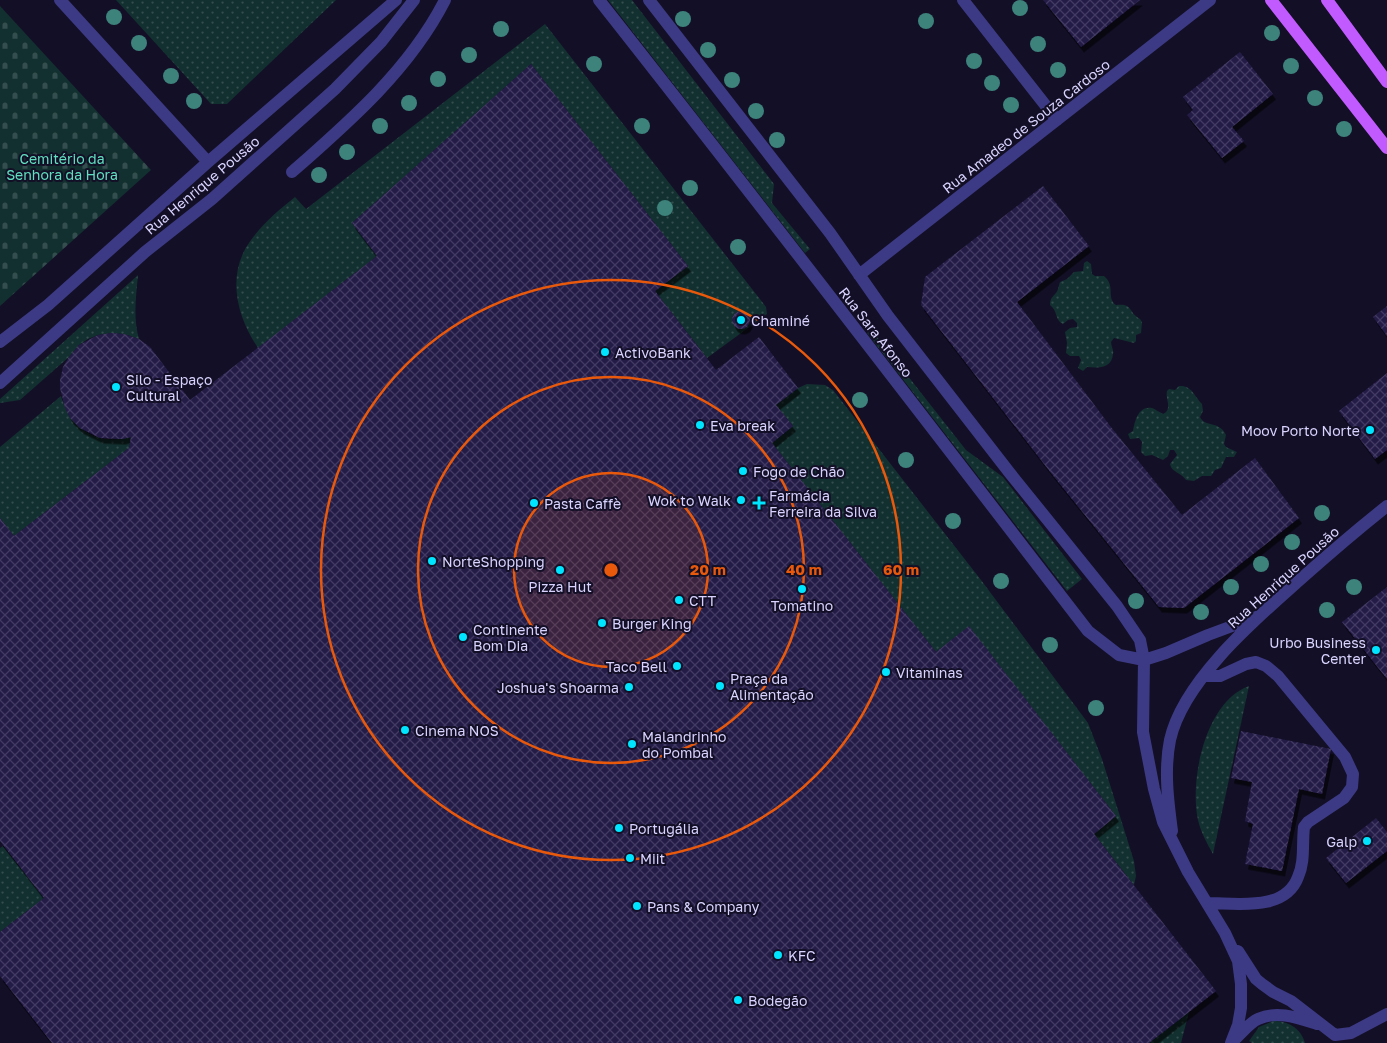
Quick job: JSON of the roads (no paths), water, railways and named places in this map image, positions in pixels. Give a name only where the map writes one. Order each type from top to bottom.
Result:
[{"type":"main road","points":[[1271,0],[1387,148]]},
{"type":"main road","points":[[1327,0],[1387,82]]},
{"type":"street","points":[[60,0],[208,162]]},
{"type":"street","name":"Rua Henrique Pousão","points":[[0,342],[48,305],[208,162],[396,0]]},
{"type":"street","name":"Rua Henrique Pousão","points":[[0,383],[145,252],[212,199],[335,89],[381,42],[414,0]]},
{"type":"street","points":[[292,172],[344,126],[387,80],[418,43],[445,0]]},
{"type":"street","name":"Rua Sara Afonso","points":[[599,0],[730,165],[861,338],[1088,631],[1119,654],[1144,660],[1140,640],[1130,622],[984,441],[888,316],[830,233],[649,0]]},
{"type":"street","points":[[963,0],[1056,120]]},
{"type":"street","name":"Rua Amadeo de Souza Cardoso","points":[[860,275],[1210,0]]},
{"type":"street","name":"Rua Henrique Pousão","points":[[1175,846],[1168,800],[1167,768],[1170,740],[1179,715],[1191,692],[1230,646],[1259,616],[1356,530],[1387,506]]},
{"type":"street","points":[[1144,660],[1259,616]]},
{"type":"street","name":"Rua Henrique Pousão","points":[[1144,660],[1143,732],[1156,798],[1163,822],[1207,903],[1256,979],[1273,992],[1305,1011],[1319,1024]]},
{"type":"street","points":[[1204,676],[1220,676],[1246,664],[1256,662],[1266,666],[1288,688],[1345,757],[1353,774],[1352,786],[1344,798],[1308,822],[1304,827],[1302,863],[1298,877],[1290,890],[1279,899],[1262,903],[1207,903]]},
{"type":"street","name":"Rua Henrique Pousão","points":[[1225,933],[1238,961],[1241,984],[1241,1008],[1238,1025],[1231,1043]]},
{"type":"street","points":[[1319,1024],[1333,1039],[1351,1033],[1387,1014]]},
{"type":"street","name":"Rua Henrique Pousão","points":[[1231,1043],[1256,1019],[1272,1015],[1288,1015],[1319,1024]]},
{"type":"place","name":"Chaminé","points":[[741,320]]},
{"type":"place","name":"ActivoBank","points":[[605,352]]},
{"type":"place","name":"Silo - Espaço Cultural","points":[[116,387]]},
{"type":"place","name":"Eva break","points":[[700,425]]},
{"type":"place","name":"Moov Porto Norte","points":[[1370,430]]},
{"type":"place","name":"Fogo de Chão","points":[[743,471]]},
{"type":"place","name":"Wok to Walk","points":[[741,500]]},
{"type":"place","name":"Pasta Caffè","points":[[534,503]]},
{"type":"place","name":"Farmácia Ferreira da Silva","points":[[759,503]]},
{"type":"place","name":"NorteShopping","points":[[432,561]]},
{"type":"place","name":"Pizza Hut","points":[[560,570]]},
{"type":"place","name":"Tomatino","points":[[802,589]]},
{"type":"place","name":"CTT","points":[[679,600]]},
{"type":"place","name":"Burger King","points":[[602,623]]},
{"type":"place","name":"Continente Bom Dia","points":[[463,637]]},
{"type":"place","name":"Urbo Business Center","points":[[1376,650]]},
{"type":"place","name":"Taco Bell","points":[[677,666]]},
{"type":"place","name":"Vitaminas","points":[[886,672]]},
{"type":"place","name":"Praça da Alimentação","points":[[720,686]]},
{"type":"place","name":"Joshua's Shoarma","points":[[629,687]]},
{"type":"place","name":"Cinema NOS","points":[[405,730]]},
{"type":"place","name":"Malandrinho do Pombal","points":[[632,744]]},
{"type":"place","name":"Portugália","points":[[619,828]]},
{"type":"place","name":"Galp","points":[[1367,841]]},
{"type":"place","name":"Miit","points":[[630,858]]},
{"type":"place","name":"Pans & Company","points":[[637,906]]},
{"type":"place","name":"KFC","points":[[778,955]]},
{"type":"place","name":"Bodegão","points":[[738,1000]]},
{"type":"park label","name":"Cemitério da Senhora da Hora","points":[[62,166]]}]
